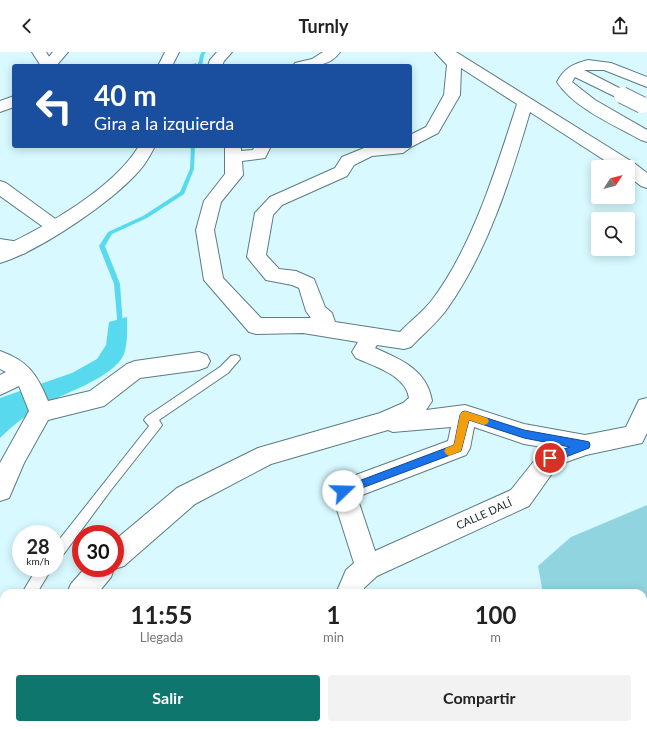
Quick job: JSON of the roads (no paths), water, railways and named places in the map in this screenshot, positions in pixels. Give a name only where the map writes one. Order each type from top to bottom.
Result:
[{"type":"street","points":[[39,52],[47,64]]},
{"type":"street","points":[[50,64],[61,52]]},
{"type":"street","points":[[166,64],[172,52]]},
{"type":"street","points":[[216,64],[224,52]]},
{"type":"street","points":[[308,64],[317,62],[333,52]]},
{"type":"street","points":[[412,141],[432,130],[452,96],[454,64],[442,52]]},
{"type":"street","points":[[446,52],[617,160]]},
{"type":"street","points":[[647,84],[617,69],[603,64],[585,64],[573,70],[566,76],[564,82],[568,88],[576,94],[647,137]]},
{"type":"street","points":[[576,94],[617,69]]},
{"type":"street","points":[[573,70],[644,106]]},
{"type":"street","points":[[610,114],[647,90]]},
{"type":"street","points":[[0,108],[12,102]]},
{"type":"street","points":[[262,148],[259,154],[233,152],[234,175],[213,201],[206,230],[214,280],[256,326],[304,325],[404,341],[439,305],[466,262],[502,177],[526,103]]},
{"type":"street","points":[[0,256],[19,248],[55,227],[113,186],[127,174],[145,152],[146,148]]},
{"type":"street","points":[[325,328],[325,319],[316,311],[307,284],[296,278],[273,275],[256,257],[264,213],[276,201],[341,172],[348,161],[369,151],[399,148]]},
{"type":"street","points":[[635,173],[647,182]]},
{"type":"street","points":[[0,187],[55,227]]},
{"type":"street","points":[[0,246],[19,248]]},
{"type":"street","points":[[124,549],[186,496],[266,455],[384,422],[411,410],[421,401],[421,393],[415,382],[402,372],[363,352],[371,336]]},
{"type":"street","points":[[0,360],[8,362],[34,395]]},
{"type":"street","points":[[0,386],[34,395],[96,400],[135,370],[199,361]]},
{"type":"street","points":[[0,490],[14,458],[34,395]]},
{"type":"street","points":[[384,422],[437,419],[465,415],[524,434],[585,445],[634,436],[647,407]]},
{"type":"street","points":[[351,589],[355,579],[368,567],[343,491],[458,448],[465,415]]},
{"type":"street","name":"CALLE DALÍ","points":[[368,567],[520,498],[550,458],[585,445]]},
{"type":"street","points":[[84,589],[94,577]]},
{"type":"lane","points":[[64,543],[106,486],[156,426],[150,420],[224,370],[235,359]]},
{"type":"lane","points":[[32,589],[39,577]]},
{"type":"waterway","points":[[200,64],[204,52]]},
{"type":"waterway","points":[[120,327],[117,284],[102,246],[110,233],[145,217],[182,193],[192,169],[193,148]]}]
